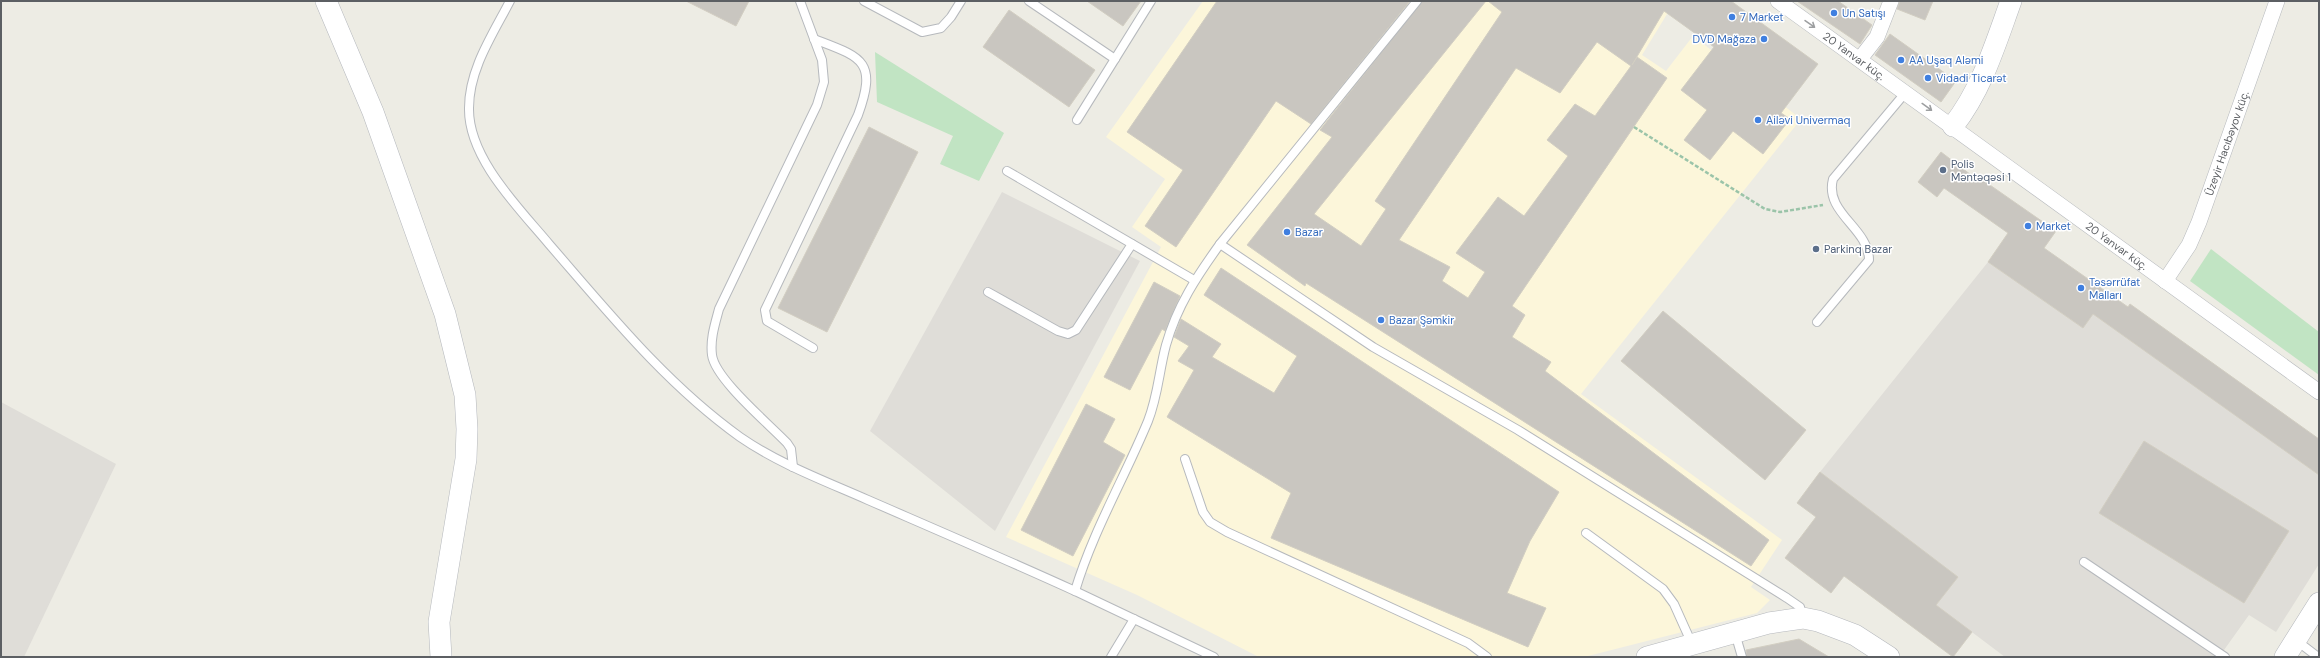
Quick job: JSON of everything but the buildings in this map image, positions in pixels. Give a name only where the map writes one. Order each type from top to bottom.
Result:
[{"type":"street","points":[[326,1],[373,112],[445,314],[465,395],[468,429],[466,459],[439,622],[441,657]]},
{"type":"street","name":"20 Yanvar küç.","points":[[1778,1],[1906,92],[2319,392]]},
{"type":"street","points":[[1860,60],[1877,37],[1891,1]]},
{"type":"street","points":[[1953,126],[1965,110],[1984,76],[2011,1]]},
{"type":"street","name":"Üzeyir Hacıbəyov küç.","points":[[2165,281],[2189,245],[2199,222],[2277,1]]},
{"type":"street","points":[[2290,648],[2319,603]]},
{"type":"street","points":[[1647,657],[1788,619],[1803,618],[1818,621],[1854,635],[1889,657]]},
{"type":"lane","points":[[510,1],[480,60],[472,83],[469,109],[476,143],[492,174],[514,202],[654,364],[742,438],[792,467],[1075,591],[1214,657]]},
{"type":"lane","points":[[792,467],[791,450],[787,443],[724,379],[712,356],[712,336],[719,309],[817,105],[824,82],[822,60],[800,1]]},
{"type":"lane","points":[[864,1],[922,32],[941,28],[951,17],[961,1]]},
{"type":"lane","points":[[1029,1],[1115,60]]},
{"type":"lane","points":[[1077,120],[1150,1]]},
{"type":"lane","points":[[1075,591],[1094,536],[1148,422],[1158,393],[1166,345],[1181,302],[1194,280],[1220,244],[1417,1]]},
{"type":"lane","points":[[813,348],[767,321],[765,310],[858,115],[866,93],[864,64],[854,55],[814,39]]},
{"type":"lane","points":[[1817,322],[1869,260],[1866,243],[1835,204],[1830,190],[1832,179],[1906,92]]},
{"type":"lane","points":[[1007,171],[1194,280]]},
{"type":"lane","points":[[988,292],[1058,331],[1068,334],[1076,330],[1132,244]]},
{"type":"lane","points":[[1220,244],[1374,347],[1518,430],[1800,606],[1803,618]]},
{"type":"lane","points":[[1185,459],[1203,512],[1210,522],[1227,532],[1468,643],[1487,657]]},
{"type":"lane","points":[[1586,533],[1663,589],[1674,604],[1692,644]]},
{"type":"lane","points":[[2084,562],[2225,657]]},
{"type":"lane","points":[[1111,657],[1134,619]]},
{"type":"lane","points":[[1734,633],[1742,657]]},
{"type":"lane","points":[[2290,648],[2318,657]]},
{"type":"path","points":[[1634,127],[1765,209],[1780,212],[1835,204]]},
{"type":"shaded area","name":"Bazar Şəmkir","points":[[1203,1],[1675,1],[1642,55],[1666,71],[1693,36],[1801,119],[1581,394],[1782,540],[1751,587],[1770,600],[1757,613],[1584,657],[1259,657],[1137,595],[1006,537],[1161,247],[1132,227],[1165,179],[1106,137]]},
{"type":"shaded area","points":[[1002,192],[1140,261],[995,531],[870,431]]},
{"type":"shaded area","points":[[1988,262],[2083,328],[2093,314],[2319,475],[2319,564],[2276,632],[2249,615],[2219,657],[2005,657],[1936,605],[1958,577],[1820,472]]},
{"type":"shaded area","points":[[1,402],[116,464],[24,657],[1,657]]},
{"type":"green space","points":[[875,52],[1004,133],[979,181],[940,164],[953,136],[877,102]]},
{"type":"green space","points":[[2211,249],[2319,332],[2319,375],[2190,281]]},
{"type":"place","name":"Un Satışı","points":[[1834,13]]},
{"type":"place","name":"7 Market","points":[[1732,17]]},
{"type":"place","name":"DVD Mağaza","points":[[1764,39]]},
{"type":"place","name":"AA Uşaq Aləmi","points":[[1901,60]]},
{"type":"place","name":"Vidadi Ticarət","points":[[1928,78]]},
{"type":"place","name":"Ailəvi Univermaq","points":[[1758,120]]},
{"type":"place","name":"Polis Məntəqəsi 1","points":[[1943,170]]},
{"type":"place","name":"Market","points":[[2028,226]]},
{"type":"place","name":"Bazar","points":[[1287,232]]},
{"type":"place","name":"Parkinq Bazar","points":[[1816,249]]},
{"type":"place","name":"Təsərrüfat Malları","points":[[2081,288]]},
{"type":"place","name":"Bazar Şəmkir","points":[[1381,320]]}]
